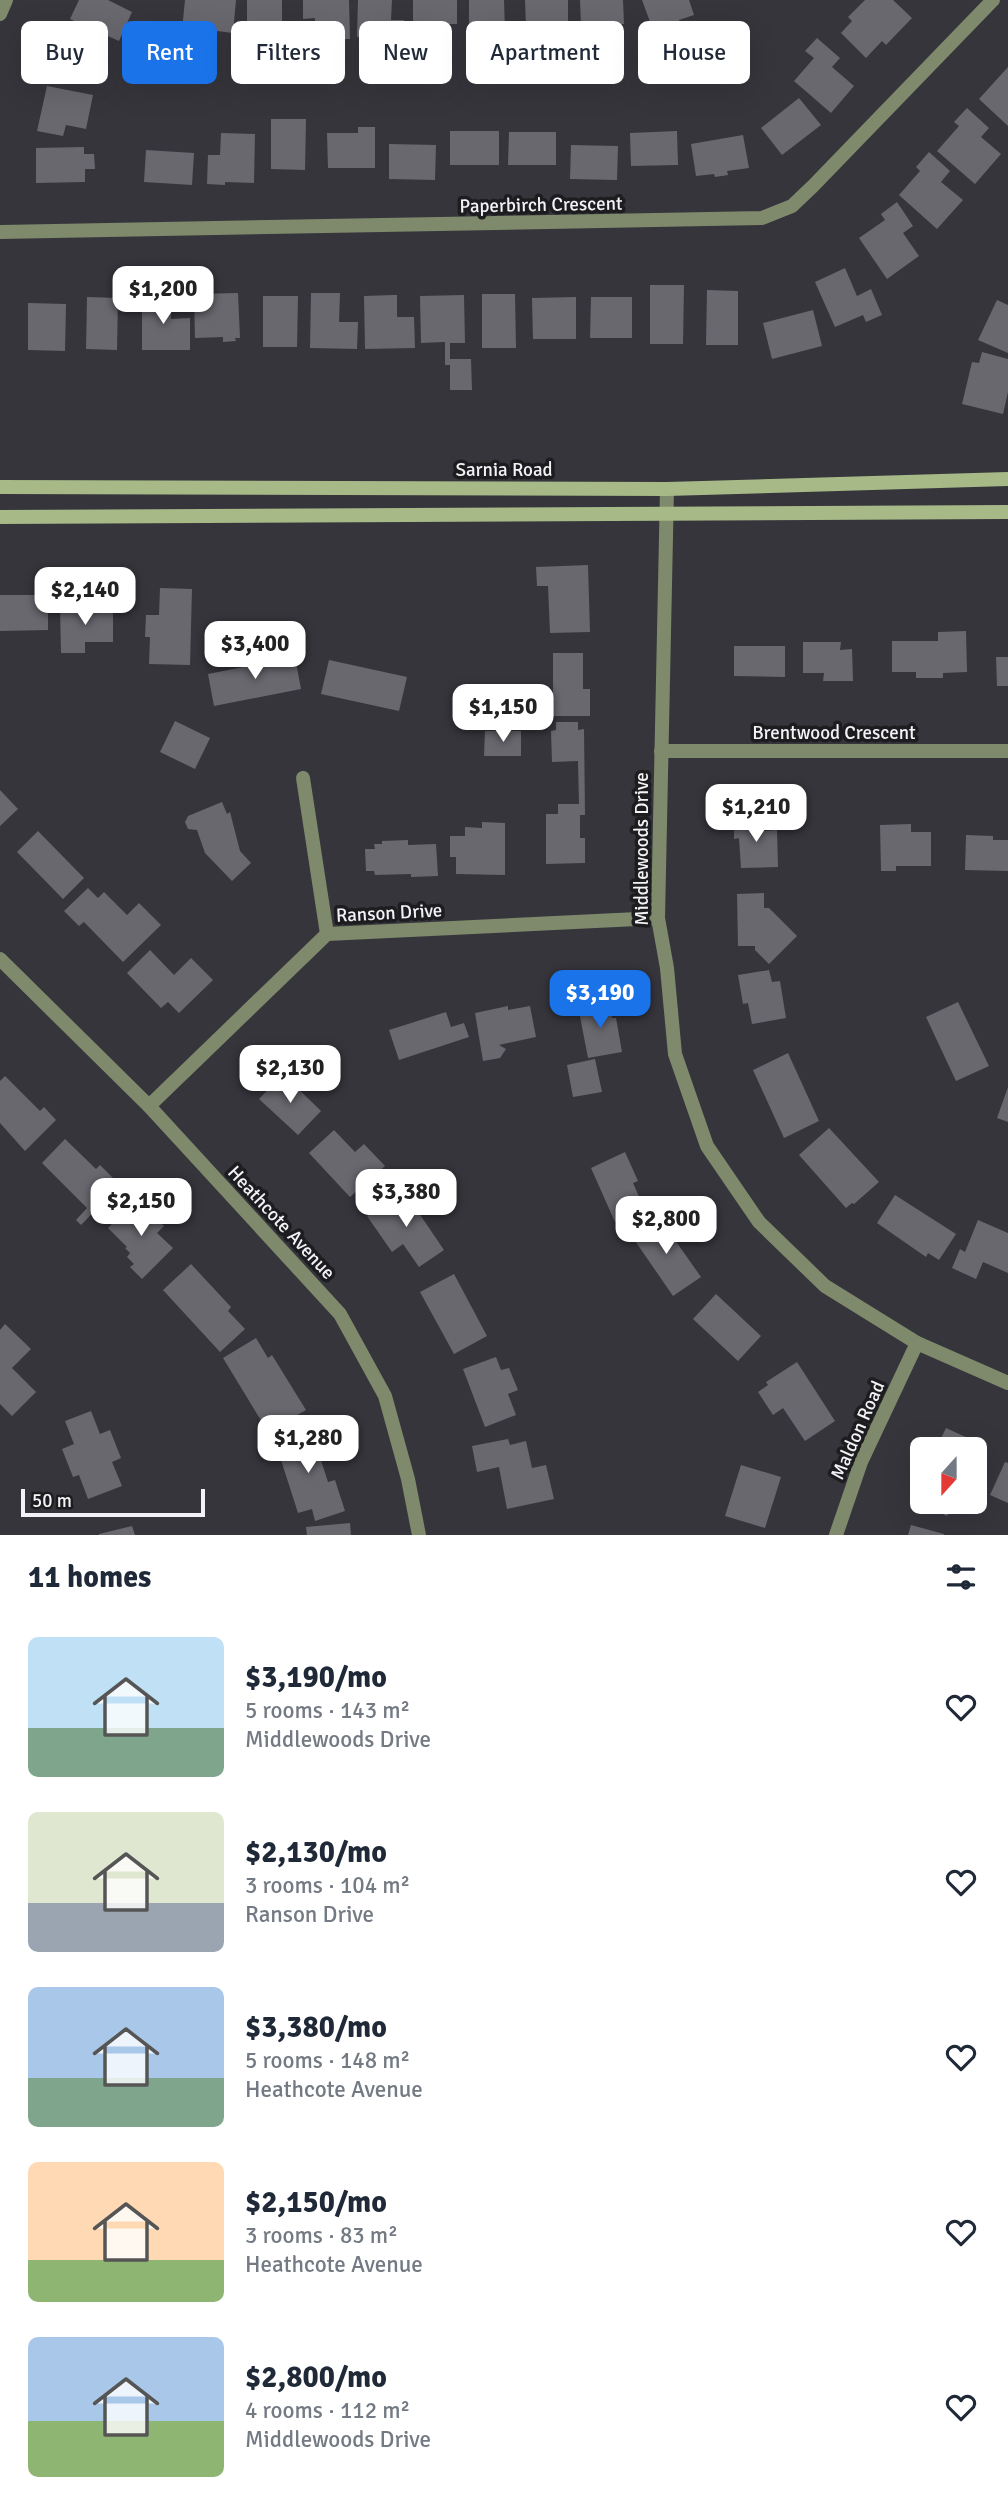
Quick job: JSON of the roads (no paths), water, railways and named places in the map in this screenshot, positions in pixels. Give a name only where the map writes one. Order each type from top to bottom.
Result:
[{"type":"main road","name":"Sarnia Road","points":[[0,486],[667,489],[1008,479]]},
{"type":"main road","points":[[0,517],[1008,512]]},
{"type":"street","points":[[0,12],[6,0]]},
{"type":"street","name":"Paperbirch Crescent","points":[[0,232],[762,218],[792,206],[993,0]]},
{"type":"street","name":"Middlewoods Drive","points":[[667,489],[658,918],[667,968],[675,1054],[707,1146],[759,1222],[825,1286],[918,1343],[1008,1383]]},
{"type":"street","name":"Brentwood Crescent","points":[[661,751],[1008,751]]},
{"type":"street","points":[[303,778],[327,934]]},
{"type":"street","name":"Ranson Drive","points":[[149,1106],[327,934],[658,918]]},
{"type":"street","name":"Heathcote Avenue","points":[[0,959],[149,1106],[341,1314],[385,1396],[408,1479],[419,1535]]},
{"type":"street","name":"Maldon Road","points":[[836,1535],[861,1462],[918,1343]]}]
